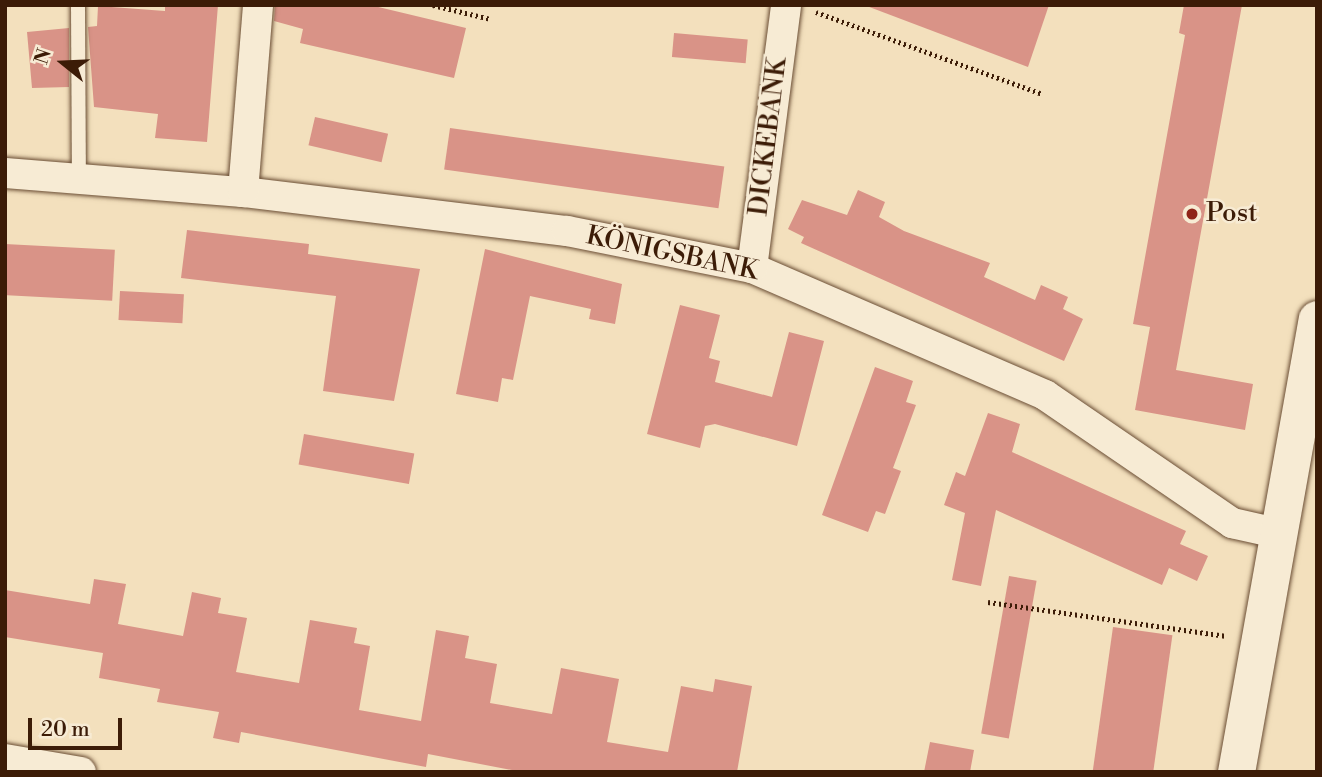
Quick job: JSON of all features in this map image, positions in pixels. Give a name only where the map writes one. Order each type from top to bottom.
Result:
[{"type":"street","points":[[243,192],[258,5]]},
{"type":"street","name":"DICKEBANK","points":[[752,268],[799,8]]},
{"type":"street","name":"KÖNIGSBANK","points":[[5,173],[243,192],[567,231],[752,268],[1045,395],[1232,523],[1276,533]]},
{"type":"street","points":[[1236,772],[1276,533],[1311,387],[1317,319]]},
{"type":"street","points":[[5,759],[81,772]]},
{"type":"lane","points":[[78,5],[79,179]]},
{"type":"path","points":[[433,5],[491,19]]},
{"type":"path","points":[[799,8],[1042,94]]},
{"type":"path","points":[[988,602],[1257,640]]},
{"type":"building","points":[[165,5],[218,5],[207,142],[155,138],[158,114],[94,107],[88,27],[97,26],[98,6],[165,11]]},
{"type":"building","points":[[275,5],[370,5],[466,28],[454,78],[300,43],[303,29],[274,21]]},
{"type":"building","points":[[864,5],[1049,5],[1028,67]]},
{"type":"building","points":[[1184,5],[1242,5],[1176,370],[1253,384],[1245,430],[1135,410],[1150,327],[1133,324],[1185,35],[1179,33]]},
{"type":"building","points":[[69,28],[69,87],[32,88],[27,32]]},
{"type":"building","points":[[674,33],[748,39],[746,63],[672,57]]},
{"type":"building","points":[[315,117],[388,134],[382,162],[308,145]]},
{"type":"building","points":[[450,128],[724,167],[718,208],[444,170]]},
{"type":"building","points":[[858,190],[885,202],[879,217],[904,231],[990,263],[984,277],[1035,300],[1041,285],[1068,297],[1063,309],[1083,319],[1064,361],[801,243],[804,237],[788,229],[802,200],[847,215]]},
{"type":"building","points":[[187,230],[309,244],[308,254],[420,269],[394,401],[323,391],[336,296],[181,278]]},
{"type":"building","points":[[5,244],[115,250],[112,301],[5,295]]},
{"type":"building","points":[[485,249],[622,284],[615,324],[589,319],[591,309],[530,296],[513,380],[502,378],[498,402],[456,394]]},
{"type":"building","points":[[120,291],[184,294],[182,323],[118,320]]},
{"type":"building","points":[[680,305],[720,315],[709,358],[720,361],[715,382],[772,397],[789,332],[824,341],[797,446],[715,424],[705,426],[700,448],[647,434]]},
{"type":"building","points":[[875,367],[913,381],[906,402],[916,405],[893,468],[901,471],[885,514],[876,511],[868,532],[822,515]]},
{"type":"building","points":[[988,413],[1020,424],[1012,452],[1186,531],[1180,544],[1208,556],[1197,581],[1169,568],[1162,585],[996,510],[981,586],[952,580],[965,513],[944,505],[956,472],[965,476]]},
{"type":"building","points":[[304,434],[414,453],[409,484],[299,465]]},
{"type":"building","points":[[1009,576],[1037,581],[1009,738],[981,734]]},
{"type":"building","points":[[94,579],[126,584],[118,624],[183,636],[192,592],[221,598],[218,613],[247,618],[236,672],[299,683],[310,620],[357,628],[354,643],[370,646],[359,710],[421,721],[436,630],[469,636],[465,658],[497,664],[490,703],[552,714],[561,668],[619,679],[607,742],[668,752],[681,686],[713,692],[715,679],[752,686],[737,772],[522,772],[428,754],[426,767],[241,732],[239,743],[213,738],[219,712],[157,702],[160,689],[99,678],[103,653],[5,637],[5,590],[90,604]]},
{"type":"building","points":[[1113,627],[1172,635],[1153,772],[1093,772]]},
{"type":"building","points":[[930,742],[974,750],[970,772],[924,772]]},
{"type":"place","name":"Post","points":[[1192,214]]}]
